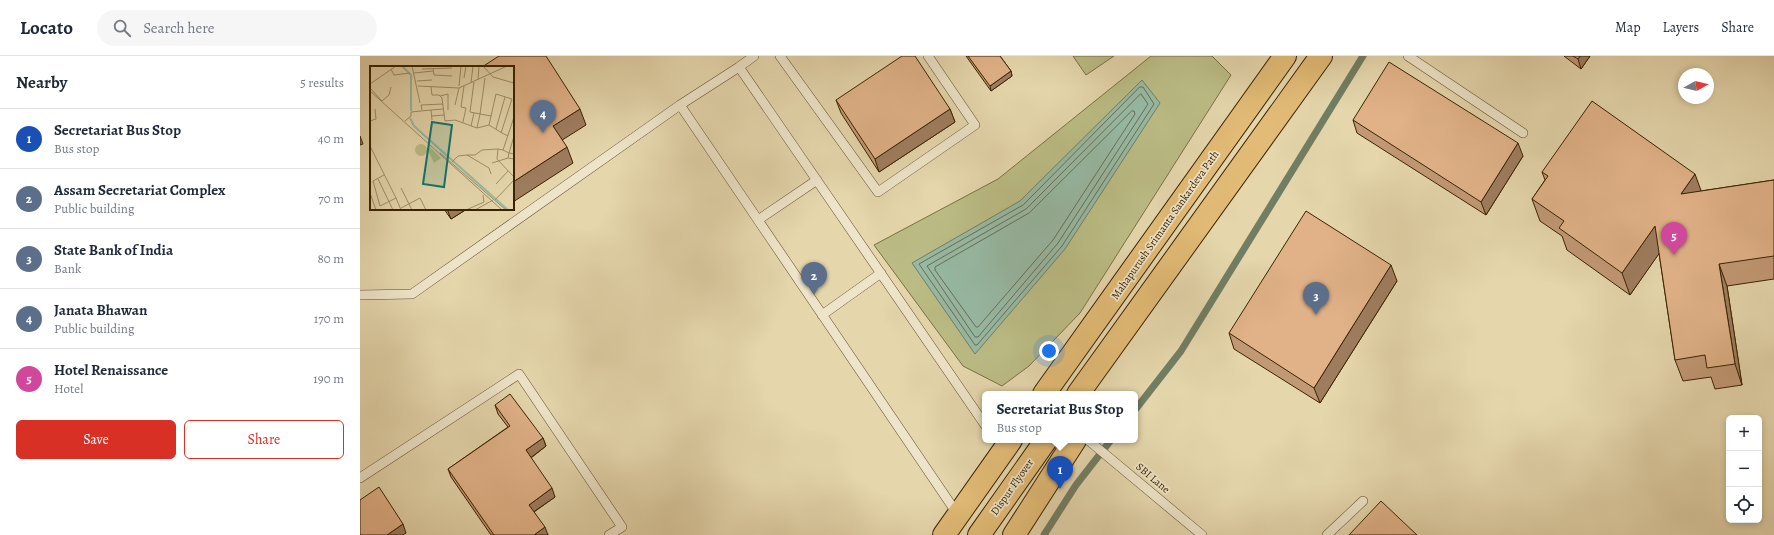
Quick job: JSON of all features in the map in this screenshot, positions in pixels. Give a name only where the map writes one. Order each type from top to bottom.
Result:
[{"type":"main road","name":"Mahapurush Srimanta Sankardeva Path","points":[[1046,391],[1285,56]]},
{"type":"main road","points":[[1080,391],[1321,56]]},
{"type":"main road","points":[[1094,391],[1097,366]]},
{"type":"main road","name":"Dispur Flyover","points":[[979,535],[1044,443]]},
{"type":"main road","points":[[1014,535],[1085,443]]},
{"type":"main road","points":[[944,535],[1003,444]]},
{"type":"lane","points":[[360,295],[412,294],[680,105],[754,56]]},
{"type":"lane","points":[[780,56],[878,192],[975,125],[928,56]]},
{"type":"lane","points":[[1408,56],[1523,133]]},
{"type":"lane","points":[[739,67],[982,421]]},
{"type":"lane","points":[[680,105],[958,515]]},
{"type":"lane","points":[[758,220],[817,180]]},
{"type":"lane","points":[[822,315],[881,273]]},
{"type":"lane","points":[[360,478],[519,374],[622,527],[609,535]]},
{"type":"lane","name":"SBI Lane","points":[[1087,443],[1114,461],[1202,535]]},
{"type":"lane","points":[[1327,535],[1363,501]]},
{"type":"green space","points":[[1073,56],[1114,56],[1086,75]]},
{"type":"green space","points":[[1151,56],[1212,56],[1231,75],[1080,313],[1029,366],[1002,386],[963,366],[874,245],[998,179]]},
{"type":"water","points":[[1142,80],[1160,103],[1065,249],[975,354],[912,263],[1020,201]]},
{"type":"building","points":[[499,56],[546,56],[580,109],[553,126],[567,147],[514,181],[514,66],[484,66]]},
{"type":"building","points":[[902,56],[915,56],[950,109],[875,159],[836,100]]},
{"type":"building","points":[[968,56],[1000,56],[1011,71],[990,86]]},
{"type":"building","points":[[1573,56],[1580,56],[1578,59]]},
{"type":"building","points":[[1389,62],[1518,143],[1481,202],[1353,120]]},
{"type":"building","points":[[1592,101],[1695,174],[1681,194],[1774,180],[1774,256],[1719,264],[1735,364],[1707,368],[1705,355],[1675,360],[1655,226],[1622,273],[1559,228],[1564,221],[1532,199],[1548,176],[1542,172]]},
{"type":"building","points":[[1306,211],[1391,265],[1314,388],[1229,333]]},
{"type":"building","points":[[510,394],[543,438],[526,450],[552,488],[529,505],[545,527],[534,535],[494,535],[448,469],[510,426],[495,405]]},
{"type":"building","points":[[379,487],[403,524],[387,535],[360,535],[360,500]]},
{"type":"building","points":[[1381,501],[1417,535],[1349,535]]},
{"type":"waterway","points":[[1138,406],[1181,351],[1363,56]]},
{"type":"waterway","points":[[1044,535],[1076,485],[1109,443]]},
{"type":"place","name":"Janata Bhawan","points":[[543,133]]},
{"type":"place","name":"Hotel Renaissance","points":[[1674,255]]},
{"type":"place","name":"Assam Secretariat Complex","points":[[814,295]]},
{"type":"place","name":"State Bank of India","points":[[1316,315]]},
{"type":"place","name":"Secretariat Bus Stop","points":[[1060,489]]}]
